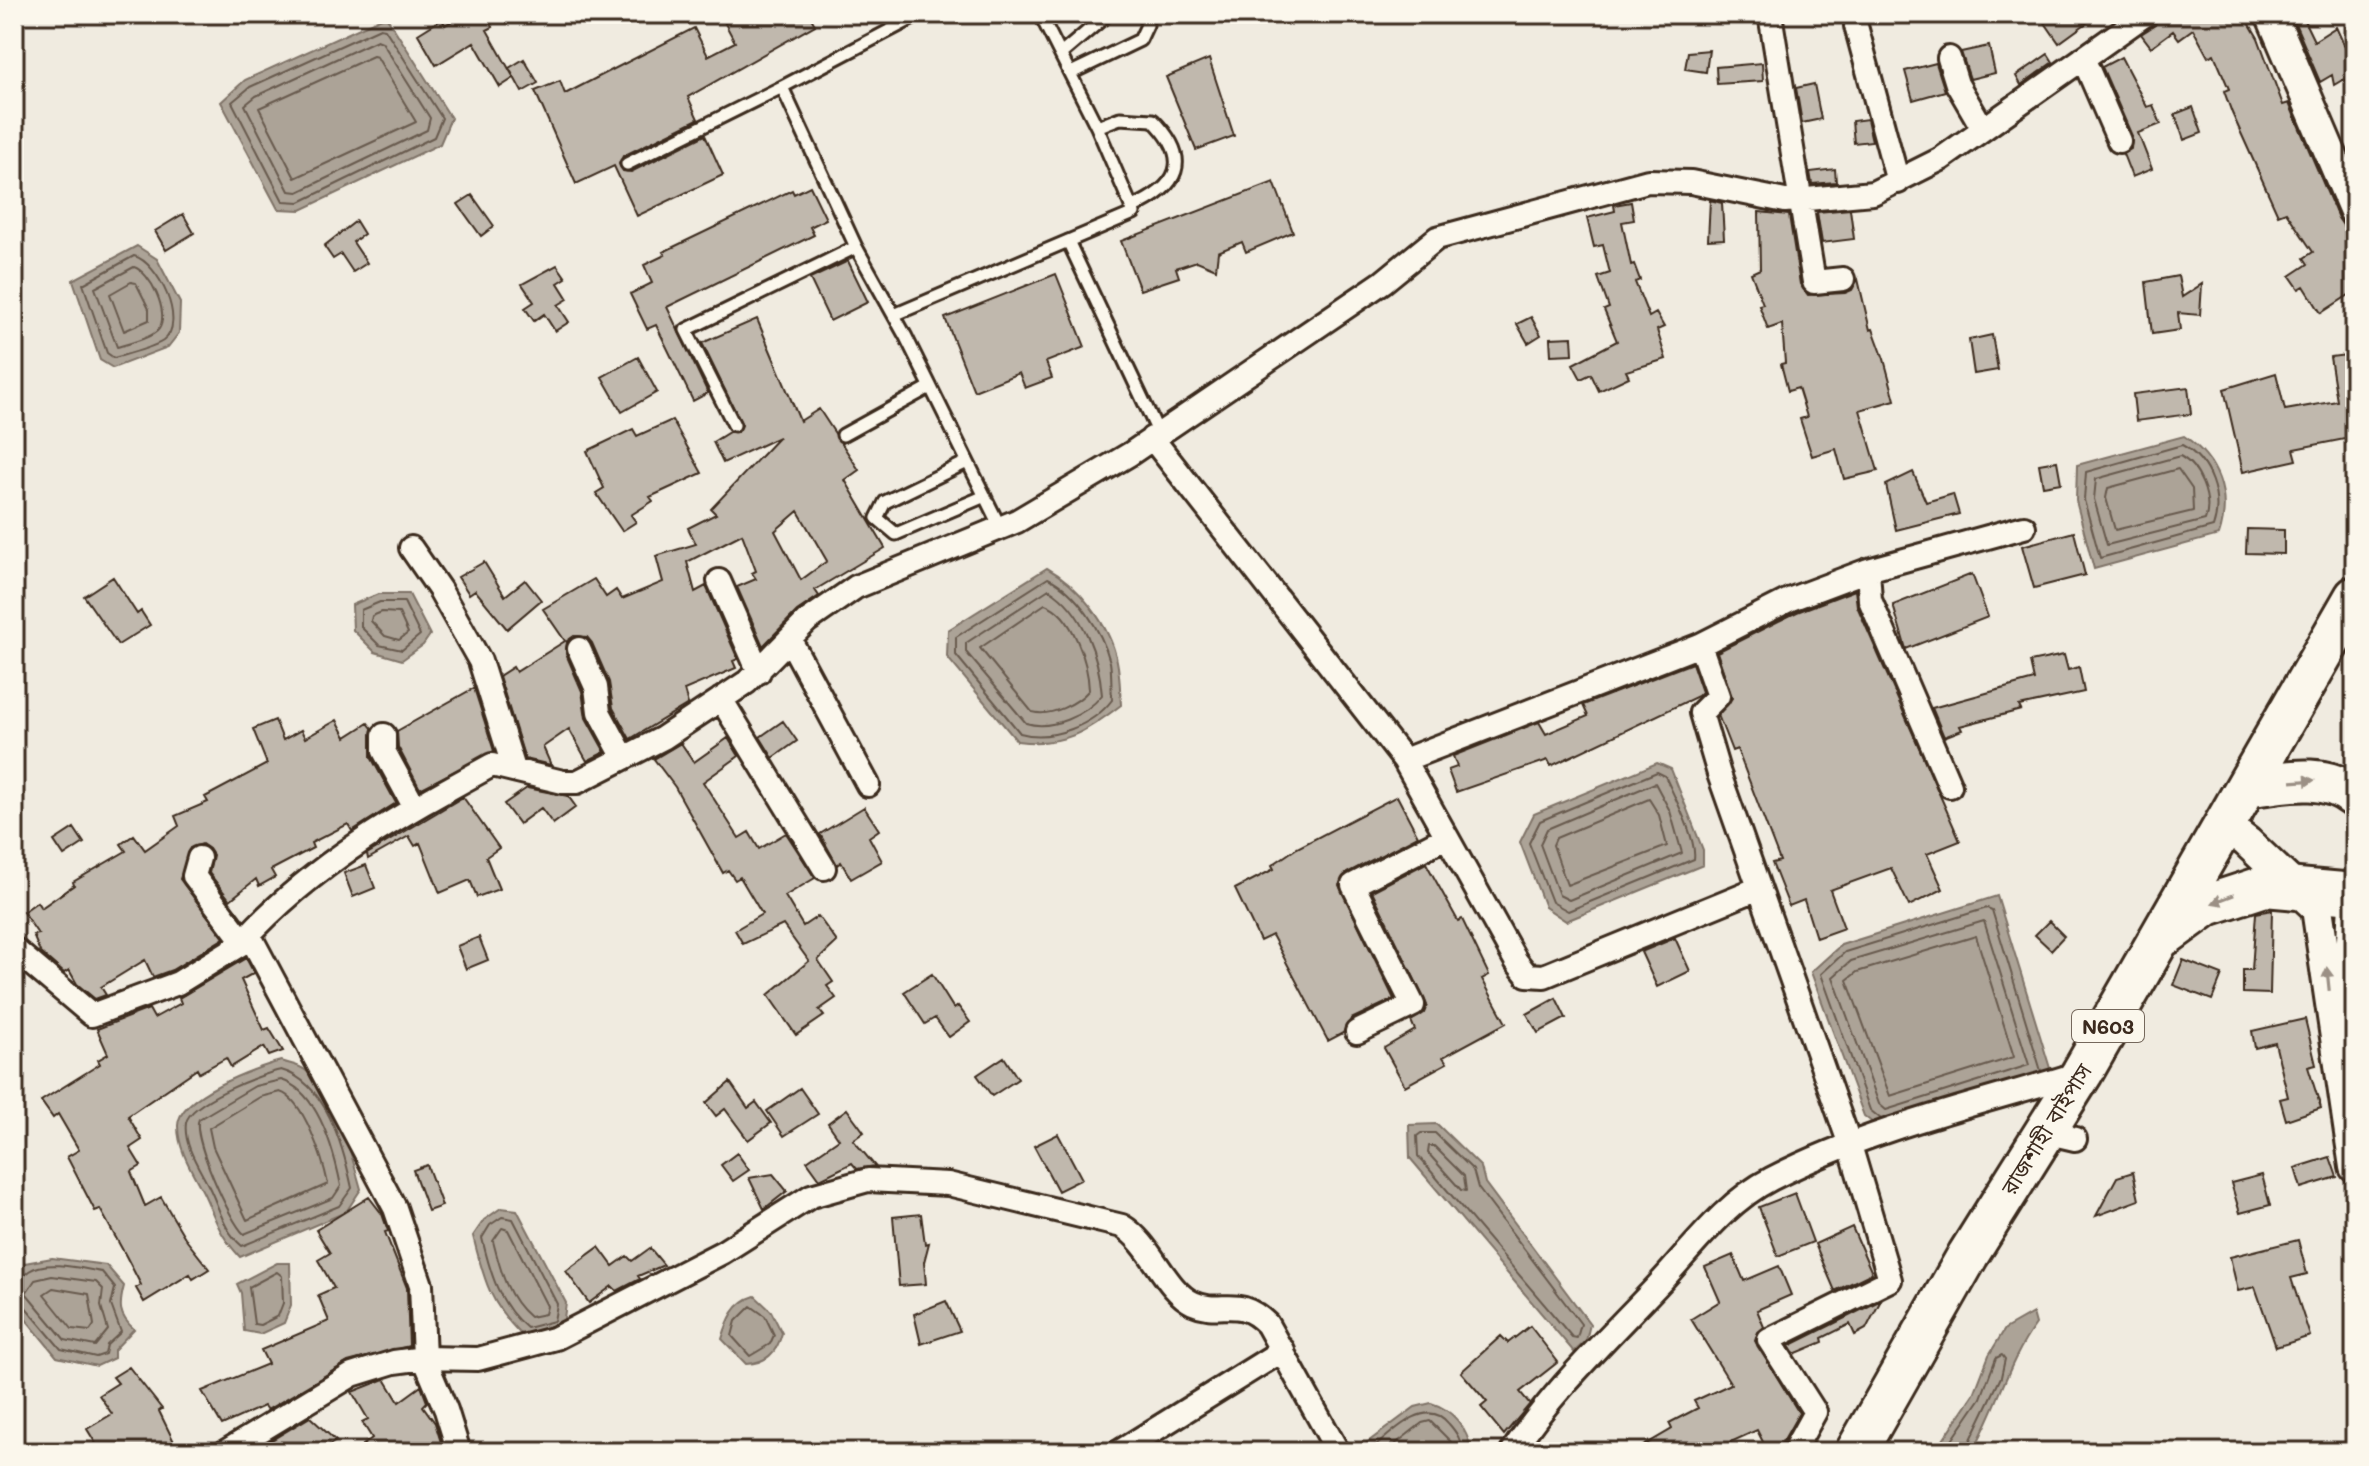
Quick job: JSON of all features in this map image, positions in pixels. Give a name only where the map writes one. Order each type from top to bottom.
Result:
[{"type":"highway","name":"রাজশাহী বাইপাস","points":[[1856,1452],[1968,1255],[2060,1136],[2082,1073],[2152,946],[2355,597]]},
{"type":"highway","points":[[2246,787],[2320,780],[2333,782],[2355,797]]},
{"type":"highway","points":[[2152,946],[2189,916],[2230,896],[2265,886],[2354,894]]},
{"type":"street","points":[[1770,14],[1798,200],[1814,282],[1843,279]]},
{"type":"street","points":[[243,941],[281,900],[344,851],[492,765],[563,782],[577,782],[663,738],[759,672],[807,621],[856,587],[1000,527],[1156,436],[1383,282],[1437,238],[1648,181],[1691,182],[1760,199],[1798,200],[1873,193],[1941,159],[2083,58],[2121,21],[2146,14]]},
{"type":"street","points":[[2271,14],[2355,211]]},
{"type":"street","points":[[1856,26],[1898,182]]},
{"type":"street","points":[[1949,58],[1957,84],[1982,127]]},
{"type":"street","points":[[2083,58],[2119,141]]},
{"type":"street","points":[[1156,436],[1404,760],[1527,975],[1544,976],[1759,888]]},
{"type":"street","points":[[1404,760],[1700,645],[1791,599],[1868,570],[2024,527]]},
{"type":"street","points":[[411,548],[440,590],[480,661],[514,769]]},
{"type":"street","points":[[1868,570],[1870,600],[1950,786]]},
{"type":"street","points":[[719,581],[759,672]]},
{"type":"street","points":[[790,640],[868,785]]},
{"type":"street","points":[[1700,645],[1718,696],[1701,713],[1849,1142],[1890,1280],[1769,1340],[1815,1412],[1793,1452]]},
{"type":"street","points":[[579,649],[596,687],[599,712],[624,758]]},
{"type":"street","points":[[721,699],[824,868]]},
{"type":"street","points":[[384,735],[384,751],[415,808]]},
{"type":"street","points":[[2225,825],[2298,889],[2317,908],[2322,921],[2331,1013],[2355,1167]]},
{"type":"street","points":[[1357,1032],[1413,1005],[1353,885],[1446,837]]},
{"type":"street","points":[[199,858],[194,876],[243,941]]},
{"type":"street","points":[[2355,886],[2351,959],[2355,1033]]},
{"type":"street","points":[[14,949],[92,1015],[178,983],[251,938],[395,1208],[421,1285],[424,1358],[446,1410],[459,1452]]},
{"type":"street","points":[[1512,1452],[1537,1415],[1577,1368],[1735,1203],[1768,1180],[1849,1142],[2082,1073]]},
{"type":"street","points":[[225,1452],[352,1375],[382,1365],[424,1358],[478,1359],[556,1338],[723,1252],[811,1196],[868,1180],[948,1184],[1122,1226],[1137,1236],[1186,1298],[1199,1304],[1254,1310],[1283,1350],[1333,1451]]},
{"type":"street","points":[[1119,1452],[1283,1350]]},
{"type":"lane","points":[[627,164],[921,14]]},
{"type":"lane","points":[[894,315],[1134,213],[1097,127],[1040,14]]},
{"type":"lane","points":[[1061,54],[1108,14]]},
{"type":"lane","points":[[1071,73],[1140,40],[1147,25],[1144,14]]},
{"type":"lane","points":[[782,87],[856,247],[894,315],[1000,527]]},
{"type":"lane","points":[[1097,127],[1120,118],[1153,120],[1173,143],[1178,167],[1171,184],[1153,198],[1131,208]]},
{"type":"lane","points":[[1068,241],[1156,436]]},
{"type":"lane","points":[[734,425],[686,330],[856,247]]},
{"type":"lane","points":[[843,435],[930,387]]},
{"type":"lane","points":[[967,462],[885,502],[877,518],[896,534],[985,496]]},
{"type":"water","points":[[386,16],[451,118],[440,144],[301,210],[278,209],[221,102],[245,80]]},
{"type":"water","points":[[137,246],[157,259],[180,303],[179,333],[168,347],[113,368],[100,360],[73,280]]},
{"type":"water","points":[[2184,436],[2206,456],[2219,479],[2224,506],[2219,535],[2094,569],[2076,501],[2077,465]]},
{"type":"water","points":[[1047,568],[1081,595],[1100,620],[1117,661],[1121,705],[1073,735],[1048,742],[1017,741],[947,657],[948,630]]},
{"type":"water","points":[[378,594],[409,594],[430,635],[423,645],[402,660],[375,652],[353,630],[352,605]]},
{"type":"water","points":[[1657,763],[1671,769],[1703,850],[1703,865],[1566,921],[1545,907],[1520,842],[1534,814]]},
{"type":"water","points":[[1997,896],[2053,1078],[1883,1131],[1864,1116],[1811,972],[1841,945]]},
{"type":"water","points":[[281,1061],[305,1070],[325,1093],[341,1124],[361,1189],[346,1212],[240,1257],[222,1234],[187,1161],[178,1126],[181,1115],[204,1094],[238,1076]]},
{"type":"water","points":[[1437,1124],[1481,1167],[1485,1183],[1590,1324],[1586,1341],[1574,1352],[1410,1158],[1409,1125]]},
{"type":"water","points":[[501,1208],[517,1210],[566,1303],[563,1326],[524,1337],[496,1303],[485,1279],[473,1236],[484,1220]]},
{"type":"water","points":[[52,1258],[106,1265],[124,1286],[121,1309],[134,1329],[114,1350],[114,1358],[97,1366],[57,1357],[14,1305],[14,1280],[25,1263]]},
{"type":"water","points":[[277,1263],[290,1263],[291,1305],[284,1323],[260,1334],[244,1331],[241,1293],[237,1284]]},
{"type":"water","points":[[755,1296],[771,1311],[782,1333],[770,1356],[746,1364],[722,1339],[737,1307]]},
{"type":"water","points":[[2033,1313],[2036,1324],[2017,1355],[1972,1452],[1935,1452],[1974,1394],[1989,1355],[2005,1329]]},
{"type":"water","points":[[1431,1403],[1453,1416],[1467,1436],[1472,1452],[1361,1452],[1361,1447],[1415,1407]]},
{"type":"building","points":[[465,14],[486,14],[493,27],[487,30],[514,78],[500,87],[474,42],[436,65],[418,34],[442,19],[445,25]]},
{"type":"building","points":[[720,14],[809,14],[815,25],[688,97],[698,119],[623,156],[619,164],[623,171],[631,172],[705,135],[723,175],[637,216],[614,166],[576,184],[535,91],[560,81],[565,94],[694,28],[708,56],[735,42]]},
{"type":"building","points":[[2039,14],[2099,14],[2059,43]]},
{"type":"building","points":[[2160,14],[2244,14],[2258,38],[2283,105],[2289,103],[2338,218],[2355,243],[2355,291],[2321,313],[2304,286],[2299,289],[2290,276],[2308,264],[2304,258],[2313,252],[2286,212],[2278,215],[2232,113],[2224,91],[2229,89],[2214,54],[2208,57],[2193,29],[2179,39],[2173,31],[2151,47],[2141,34],[2155,25]]},
{"type":"building","points":[[2291,14],[2301,14],[2314,41],[2336,27],[2355,69],[2355,92],[2344,79],[2334,85],[2332,75],[2320,82]]},
{"type":"building","points":[[1989,46],[1995,73],[1970,79],[1961,52]]},
{"type":"building","points":[[1709,50],[1706,72],[1685,69],[1688,52]]},
{"type":"building","points":[[2048,54],[2053,62],[2021,85],[2016,76]]},
{"type":"building","points":[[2121,57],[2147,107],[2153,105],[2161,124],[2138,133],[2152,169],[2132,177],[2123,154],[2131,149],[2132,136],[2102,67]]},
{"type":"building","points":[[524,59],[538,83],[522,92],[509,68]]},
{"type":"building","points":[[1209,59],[1234,136],[1196,150],[1166,77]]},
{"type":"building","points":[[1762,63],[1763,81],[1717,84],[1716,67]]},
{"type":"building","points":[[1936,63],[1945,91],[1913,100],[1905,71]]},
{"type":"building","points":[[1814,84],[1821,119],[1802,123],[1796,88]]},
{"type":"building","points":[[2193,107],[2202,133],[2184,140],[2175,114]]},
{"type":"building","points":[[1867,119],[1872,141],[1854,143],[1852,121]]},
{"type":"building","points":[[1835,169],[1836,182],[1812,184],[1810,172]]},
{"type":"building","points":[[1274,182],[1293,232],[1246,252],[1242,242],[1218,252],[1216,269],[1197,261],[1176,268],[1179,277],[1140,290],[1121,241]]},
{"type":"building","points":[[810,186],[826,219],[810,227],[814,235],[667,307],[708,393],[693,401],[656,325],[647,329],[630,294],[652,283],[644,265],[665,255],[663,252],[792,190],[794,194]]},
{"type":"building","points":[[472,195],[494,226],[481,236],[458,204]]},
{"type":"building","points":[[1710,200],[1722,203],[1724,239],[1708,240]]},
{"type":"building","points":[[1631,202],[1634,220],[1622,222],[1631,265],[1634,264],[1640,280],[1635,282],[1649,317],[1656,313],[1664,327],[1657,330],[1666,359],[1626,371],[1629,377],[1599,391],[1591,374],[1581,379],[1573,364],[1617,341],[1604,310],[1609,308],[1598,277],[1610,273],[1603,245],[1594,247],[1587,218],[1615,211],[1614,205]]},
{"type":"building","points":[[1850,209],[1854,239],[1822,243],[1817,212]]},
{"type":"building","points":[[1759,212],[1789,215],[1800,284],[1808,295],[1845,293],[1852,290],[1858,279],[1870,330],[1873,329],[1884,359],[1895,400],[1860,410],[1878,471],[1844,479],[1836,449],[1812,456],[1800,419],[1807,417],[1798,388],[1788,391],[1781,364],[1785,363],[1782,324],[1768,329],[1759,305],[1763,304],[1751,273],[1760,269]]},
{"type":"building","points":[[183,214],[194,233],[166,250],[155,231]]},
{"type":"building","points":[[356,221],[364,234],[353,242],[367,263],[353,272],[341,254],[333,259],[324,246]]},
{"type":"building","points":[[848,261],[868,302],[830,321],[810,279]]},
{"type":"building","points":[[557,265],[566,278],[558,283],[568,299],[558,305],[569,322],[555,331],[544,314],[534,321],[525,308],[534,302],[522,284]]},
{"type":"building","points":[[1056,274],[1085,347],[1046,362],[1052,378],[1025,388],[1019,373],[974,391],[945,318]]},
{"type":"building","points":[[2178,276],[2182,297],[2202,284],[2200,315],[2178,313],[2180,330],[2152,334],[2146,282]]},
{"type":"building","points":[[1531,317],[1541,335],[1528,343],[1517,324]]},
{"type":"building","points":[[757,319],[800,421],[819,409],[859,470],[845,480],[885,548],[815,590],[819,596],[797,611],[763,646],[737,587],[756,579],[742,534],[687,562],[695,592],[706,586],[738,659],[733,661],[736,668],[684,690],[688,704],[630,739],[613,708],[609,682],[592,643],[587,637],[574,636],[567,641],[566,654],[582,691],[586,718],[605,752],[587,761],[569,729],[543,747],[551,765],[525,759],[499,676],[513,667],[516,672],[565,641],[543,609],[594,579],[606,597],[616,590],[622,599],[663,582],[656,556],[696,544],[688,528],[716,514],[711,509],[779,437],[723,463],[713,442],[729,432],[738,432],[742,425],[702,343]],"holes":[[[798,511],[827,561],[801,580],[775,531]]]},
{"type":"building","points":[[1992,335],[1998,370],[1974,374],[1969,340]]},
{"type":"building","points":[[1572,337],[1573,354],[1551,355],[1550,338]]},
{"type":"building","points":[[2355,354],[2355,437],[2294,449],[2297,460],[2243,472],[2224,389],[2276,373],[2285,410],[2337,401],[2330,357]]},
{"type":"building","points":[[638,357],[657,392],[622,412],[602,377]]},
{"type":"building","points":[[2188,387],[2191,414],[2136,421],[2133,394]]},
{"type":"building","points":[[672,420],[702,473],[650,497],[653,501],[631,515],[636,522],[622,531],[596,493],[604,488],[587,451],[633,429],[637,436]]},
{"type":"building","points":[[2057,461],[2061,483],[2043,486],[2039,464]]},
{"type":"building","points":[[1913,472],[1926,502],[1953,494],[1959,514],[1896,530],[1886,485]]},
{"type":"building","points":[[2247,529],[2284,530],[2284,554],[2246,553]]},
{"type":"building","points":[[2074,532],[2085,575],[2034,588],[2022,546]]},
{"type":"building","points":[[484,562],[505,596],[525,580],[541,600],[507,629],[475,590],[469,594],[458,577]]},
{"type":"building","points":[[1972,574],[1988,617],[1906,649],[1893,605]]},
{"type":"building","points":[[113,577],[137,614],[141,611],[150,625],[118,645],[84,596]]},
{"type":"building","points":[[1855,590],[1857,606],[1960,841],[1927,854],[1943,889],[1909,906],[1891,868],[1830,890],[1844,928],[1816,938],[1804,900],[1789,906],[1772,863],[1780,861],[1737,749],[1732,751],[1718,715],[1732,698],[1717,652],[1797,612]]},
{"type":"building","points":[[2064,655],[2068,670],[2079,667],[2084,692],[2019,706],[2021,710],[1960,726],[1962,730],[1944,737],[1932,708],[2034,680],[2030,662]]},
{"type":"building","points":[[1692,663],[1702,692],[1698,696],[1551,766],[1548,760],[1456,792],[1448,770],[1457,767],[1453,756],[1539,722],[1546,734],[1588,716],[1583,705]]},
{"type":"building","points":[[474,688],[494,751],[420,789],[398,747],[397,731]]},
{"type":"building","points":[[275,720],[283,740],[301,730],[305,738],[337,720],[346,737],[368,723],[372,728],[371,757],[396,803],[352,831],[348,824],[311,843],[313,848],[271,870],[275,877],[259,886],[256,879],[230,900],[209,873],[213,855],[209,849],[202,844],[190,848],[180,879],[224,938],[172,970],[153,977],[145,960],[101,987],[106,995],[95,999],[77,984],[69,970],[64,973],[40,952],[33,935],[38,934],[23,912],[37,902],[41,908],[74,885],[73,882],[126,851],[121,844],[134,835],[145,850],[179,826],[175,816],[208,802],[205,797],[267,764],[253,729]]},
{"type":"building","points":[[783,721],[797,741],[773,758],[760,737]]},
{"type":"building","points":[[728,738],[739,756],[703,782],[739,838],[749,832],[759,849],[786,833],[815,878],[785,896],[803,926],[818,916],[837,942],[818,960],[833,982],[827,986],[836,998],[819,1010],[824,1016],[796,1035],[768,995],[809,961],[783,925],[743,944],[735,930],[762,914],[740,877],[735,880],[728,870],[723,873],[675,787],[654,759],[681,743],[694,762]]},
{"type":"building","points":[[527,788],[568,796],[576,807],[553,824],[541,808],[519,824],[504,804]]},
{"type":"building","points":[[1397,796],[1418,836],[1347,873],[1339,885],[1394,999],[1351,1019],[1343,1033],[1328,1041],[1272,935],[1260,941],[1235,889],[1274,869],[1272,865],[1297,848]]},
{"type":"building","points":[[463,797],[499,848],[486,857],[499,889],[477,897],[470,880],[440,893],[420,843],[415,846],[409,836],[368,859],[367,854]]},
{"type":"building","points":[[864,807],[879,830],[869,837],[882,861],[851,879],[841,862],[837,865],[820,834]]},
{"type":"building","points":[[74,828],[84,843],[64,856],[54,841]]},
{"type":"building","points":[[1426,863],[1458,921],[1462,919],[1489,975],[1482,979],[1506,1023],[1443,1057],[1447,1063],[1405,1086],[1384,1048],[1415,1030],[1411,1021],[1424,1013],[1427,1005],[1372,891]]},
{"type":"building","points":[[366,865],[375,888],[353,897],[344,873]]},
{"type":"building","points":[[2272,910],[2270,994],[2243,993],[2243,970],[2252,970],[2256,913]]},
{"type":"building","points":[[2049,921],[2064,936],[2051,950],[2035,935]]},
{"type":"building","points":[[479,937],[488,960],[466,969],[457,946]]},
{"type":"building","points":[[1675,938],[1690,971],[1657,987],[1641,952]]},
{"type":"building","points":[[246,958],[254,973],[241,980],[264,1030],[269,1028],[283,1051],[269,1056],[264,1047],[231,1067],[226,1058],[199,1073],[197,1069],[128,1116],[142,1140],[130,1148],[141,1166],[131,1172],[145,1206],[161,1197],[187,1241],[209,1269],[193,1279],[190,1274],[144,1302],[136,1288],[141,1285],[126,1256],[100,1209],[95,1211],[67,1157],[79,1150],[58,1114],[53,1118],[41,1101],[100,1064],[98,1060],[108,1054],[97,1029],[149,1009],[154,1018],[181,1003],[179,998]]},
{"type":"building","points":[[2183,960],[2222,975],[2212,1000],[2173,985]]},
{"type":"building","points":[[932,974],[954,1009],[958,1006],[970,1022],[949,1037],[935,1018],[925,1024],[904,992]]},
{"type":"building","points":[[1556,998],[1566,1018],[1538,1033],[1527,1014]]},
{"type":"building","points":[[2305,1019],[2316,1065],[2308,1067],[2321,1108],[2286,1120],[2280,1099],[2288,1097],[2275,1043],[2255,1048],[2252,1031]]},
{"type":"building","points":[[1004,1057],[1018,1079],[992,1096],[977,1075]]},
{"type":"building","points":[[730,1082],[748,1108],[756,1102],[771,1123],[748,1140],[725,1109],[716,1116],[706,1103]]},
{"type":"building","points":[[800,1088],[818,1114],[784,1136],[767,1111]]},
{"type":"building","points":[[847,1109],[864,1132],[853,1140],[875,1166],[857,1169],[852,1163],[820,1179],[807,1161],[839,1139],[828,1123]]},
{"type":"building","points":[[1058,1134],[1082,1179],[1058,1191],[1034,1146]]},
{"type":"building","points":[[737,1153],[749,1170],[733,1181],[721,1165]]},
{"type":"building","points":[[2330,1157],[2337,1177],[2301,1188],[2295,1168]]},
{"type":"building","points":[[427,1165],[442,1206],[428,1211],[413,1170]]},
{"type":"building","points":[[2133,1172],[2139,1200],[2096,1216],[2117,1177]]},
{"type":"building","points":[[773,1174],[787,1191],[764,1209],[749,1178]]},
{"type":"building","points":[[2262,1175],[2270,1205],[2240,1213],[2231,1183]]},
{"type":"building","points":[[1795,1193],[1813,1242],[1778,1256],[1759,1207]]},
{"type":"building","points":[[369,1197],[382,1214],[388,1231],[385,1232],[407,1288],[409,1346],[348,1362],[267,1410],[264,1406],[222,1425],[202,1391],[268,1364],[261,1350],[329,1321],[318,1295],[334,1288],[318,1260],[330,1253],[316,1230]]},
{"type":"building","points":[[921,1214],[925,1244],[929,1243],[924,1262],[926,1284],[899,1286],[893,1217]]},
{"type":"building","points":[[1852,1227],[1872,1273],[1835,1291],[1815,1244]]},
{"type":"building","points":[[2298,1240],[2307,1274],[2291,1278],[2310,1336],[2276,1347],[2255,1287],[2238,1291],[2230,1257]]},
{"type":"building","points":[[599,1247],[613,1266],[627,1256],[632,1261],[650,1248],[664,1265],[638,1276],[640,1279],[617,1291],[612,1286],[589,1303],[566,1271]]},
{"type":"building","points":[[1733,1255],[1744,1281],[1779,1266],[1791,1295],[1757,1310],[1764,1327],[1755,1341],[1799,1413],[1782,1443],[1767,1450],[1757,1430],[1709,1452],[1633,1452],[1672,1429],[1669,1423],[1698,1408],[1694,1401],[1731,1384],[1691,1319],[1720,1301],[1705,1267]]},
{"type":"building","points":[[1881,1300],[1866,1329],[1855,1335],[1850,1324],[1822,1338],[1823,1342],[1794,1354],[1789,1346]]},
{"type":"building","points":[[946,1301],[960,1331],[921,1344],[914,1314]]},
{"type":"building","points":[[1530,1326],[1558,1362],[1520,1392],[1530,1404],[1504,1435],[1481,1407],[1487,1402],[1461,1372],[1501,1336],[1508,1343]]},
{"type":"building","points":[[129,1367],[162,1409],[159,1411],[179,1452],[101,1452],[87,1429],[112,1414],[99,1395],[118,1383],[113,1377]]},
{"type":"building","points":[[385,1379],[399,1402],[421,1386],[427,1402],[423,1406],[435,1423],[444,1452],[354,1452],[372,1438],[362,1422],[368,1419],[352,1392]]},
{"type":"building","points":[[310,1417],[336,1441],[317,1452],[252,1452]]}]
